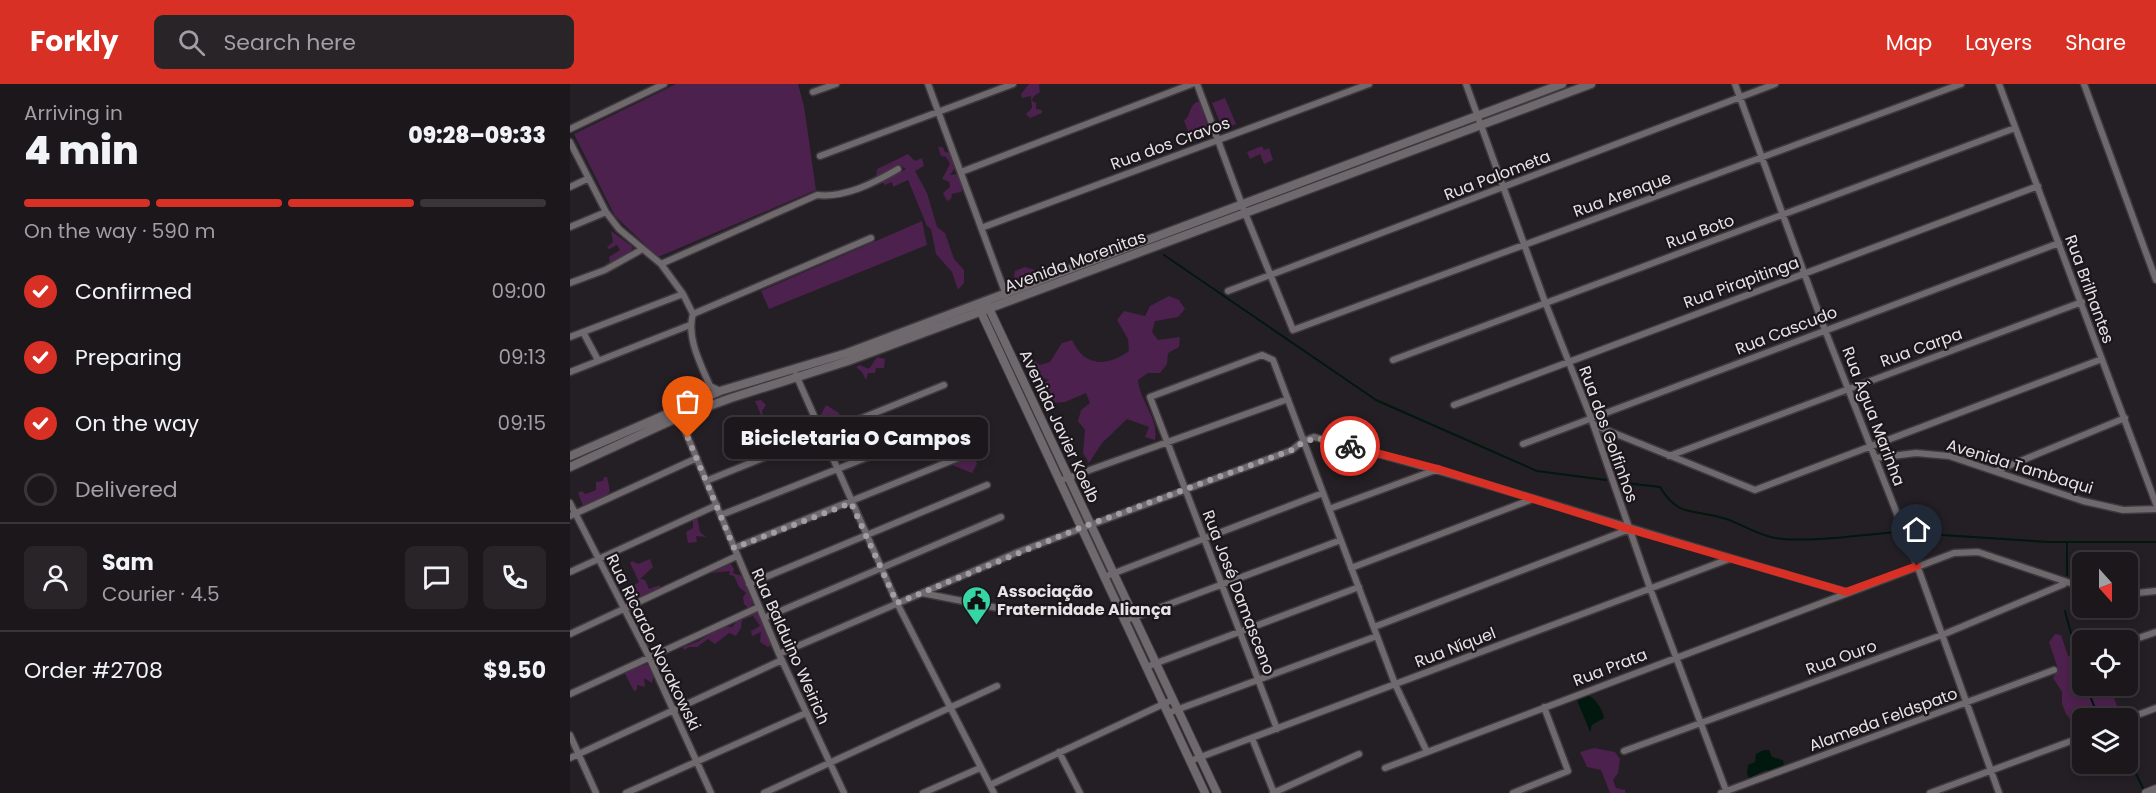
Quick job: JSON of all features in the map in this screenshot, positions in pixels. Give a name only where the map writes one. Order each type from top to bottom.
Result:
[{"type":"main road","name":"Avenida Morenitas","points":[[570,467],[679,417],[1005,292],[1562,84]]},
{"type":"main road","name":"Avenida Morenitas","points":[[570,456],[675,408],[720,391],[795,373],[985,310],[1592,84]]},
{"type":"street","points":[[570,129],[664,84]]},
{"type":"street","points":[[813,92],[836,84]]},
{"type":"street","points":[[928,84],[1009,301]]},
{"type":"street","points":[[820,156],[1013,84]]},
{"type":"street","points":[[961,172],[1192,84]]},
{"type":"street","points":[[1197,84],[1245,213],[1271,274]]},
{"type":"street","name":"Rua dos Cravos","points":[[981,228],[1369,84]]},
{"type":"street","name":"Rua dos Golfinhos","points":[[1466,84],[1545,302],[1592,421],[1725,792]]},
{"type":"street","name":"Rua Água Marinha","points":[[1735,84],[1825,330],[1917,566],[1999,793]]},
{"type":"street","name":"Rua Palometa","points":[[1228,291],[1775,84]]},
{"type":"street","name":"Rua Arenque","points":[[1271,274],[1293,330],[1961,84]]},
{"type":"street","name":"Rua Brilhantes","points":[[1999,84],[2156,504]]},
{"type":"street","points":[[2084,84],[2156,280]]},
{"type":"street","name":"Rua Boto","points":[[1393,360],[2015,128]]},
{"type":"street","points":[[570,142],[587,179],[606,212],[619,229],[641,250],[661,264],[684,294],[693,314],[690,325],[697,353],[710,386],[720,391]]},
{"type":"street","points":[[661,264],[817,195],[833,197],[879,180],[898,169]]},
{"type":"street","points":[[570,187],[587,179]]},
{"type":"street","name":"Rua Pirapitinga","points":[[1454,405],[2038,186]]},
{"type":"street","points":[[570,227],[606,212]]},
{"type":"street","points":[[693,314],[871,238]]},
{"type":"street","name":"Rua Cascudo","points":[[1524,444],[1592,421],[1825,330],[2059,243]]},
{"type":"street","points":[[570,283],[605,270],[641,250]]},
{"type":"street","points":[[570,337],[684,294]]},
{"type":"street","name":"Avenida Javier Koelb","points":[[981,302],[1069,477],[1217,793]]},
{"type":"street","name":"Rua Carpa","points":[[1668,456],[2082,302]]},
{"type":"street","name":"Avenida Javier Koelb","points":[[985,310],[1059,482],[1205,793]]},
{"type":"street","points":[[570,372],[690,325]]},
{"type":"street","points":[[583,332],[598,360]]},
{"type":"street","name":"Rua José Damasceno","points":[[1276,729],[1149,398],[1262,355],[1273,360],[1288,399]]},
{"type":"street","points":[[1592,421],[1668,456],[1755,490],[2102,359]]},
{"type":"street","points":[[795,373],[897,603],[994,793]]},
{"type":"street","points":[[706,481],[944,385]]},
{"type":"street","points":[[1059,482],[1288,399],[1395,684],[1427,752]]},
{"type":"street","name":"Rua Balduino Weirich","points":[[675,408],[780,657],[844,793]]},
{"type":"street","points":[[1996,471],[2125,418]]},
{"type":"street","points":[[721,515],[959,421]]},
{"type":"street","points":[[570,758],[897,603],[1080,528],[1292,450],[1303,441],[1314,437],[1438,469],[1629,529],[1846,592]]},
{"type":"street","points":[[734,548],[851,503],[973,452]]},
{"type":"street","name":"Avenida Tambaqui","points":[[1876,458],[1916,453],[1949,456],[2083,501],[2123,510],[2156,509]]},
{"type":"street","points":[[572,515],[697,458]]},
{"type":"street","points":[[1329,509],[1438,469]]},
{"type":"street","points":[[749,584],[987,485]]},
{"type":"street","points":[[1104,577],[1203,537],[1323,493]]},
{"type":"street","points":[[1352,568],[1531,499]]},
{"type":"street","name":"Rua Ricardo Novakowski","points":[[570,503],[572,515],[599,558],[649,657],[711,793]]},
{"type":"street","points":[[570,572],[717,505]]},
{"type":"street","points":[[764,618],[1001,517]]},
{"type":"street","points":[[1374,627],[1629,529]]},
{"type":"street","points":[[1124,621],[1341,540]]},
{"type":"street","name":"Rua Prata","points":[[1385,768],[1676,656],[1954,553],[1978,552],[2072,585]]},
{"type":"street","points":[[570,634],[737,556]]},
{"type":"street","name":"Rua Níquel","points":[[1190,761],[1730,558]]},
{"type":"street","name":"Rua Ouro","points":[[1624,751],[1942,635],[2064,583]]},
{"type":"street","points":[[1146,667],[1359,587]]},
{"type":"street","points":[[2138,593],[2156,591]]},
{"type":"street","points":[[921,593],[998,608]]},
{"type":"street","points":[[570,694],[759,607]]},
{"type":"street","points":[[2138,638],[2156,632]]},
{"type":"street","points":[[1168,713],[1377,636]]},
{"type":"street","name":"Alameda Feldspato","points":[[1725,792],[2054,670]]},
{"type":"street","points":[[764,793],[997,686]]},
{"type":"street","points":[[990,785],[1172,700]]},
{"type":"street","points":[[1513,793],[1568,771],[1544,707]]},
{"type":"street","points":[[2140,714],[2156,708]]},
{"type":"street","points":[[626,793],[806,713]]},
{"type":"street","points":[[570,735],[596,793]]},
{"type":"street","points":[[1252,738],[1273,793],[1359,754]]},
{"type":"street","points":[[1930,793],[2072,741]]},
{"type":"street","points":[[1059,752],[1080,793]]},
{"type":"street","points":[[923,793],[933,791],[980,768]]},
{"type":"street","points":[[2146,793],[2156,790]]},
{"type":"shaded area","points":[[676,84],[798,84],[804,106],[816,190],[658,257],[615,216],[574,134]]},
{"type":"shaded area","points":[[1029,84],[1039,84],[1040,92],[1033,97],[1032,101],[1036,103],[1036,109],[1042,110],[1042,113],[1030,118],[1026,114],[1032,108],[1031,96],[1022,98],[1021,94]]},
{"type":"shaded area","points":[[1225,98],[1236,124],[1223,130],[1212,103]]},
{"type":"shaded area","points":[[1200,102],[1209,132],[1192,141],[1184,121],[1194,103]]},
{"type":"shaded area","points":[[1262,146],[1264,150],[1269,148],[1273,160],[1264,164],[1260,154],[1250,159],[1247,152]]},
{"type":"shaded area","points":[[938,147],[943,147],[945,152],[952,153],[955,168],[950,175],[957,174],[964,185],[961,192],[952,194],[951,199],[947,201],[943,193],[950,187],[949,182],[942,179],[950,164],[946,157],[941,156]]},
{"type":"shaded area","points":[[908,154],[915,161],[922,158],[924,166],[915,171],[927,193],[937,227],[945,233],[954,259],[964,270],[964,283],[958,290],[952,272],[936,254],[931,229],[927,226],[908,180],[893,187],[892,182],[885,185],[882,182],[906,169],[900,165],[876,178],[877,169]]},
{"type":"shaded area","points":[[922,221],[927,245],[769,309],[761,291]]},
{"type":"shaded area","points":[[611,231],[633,247],[628,255],[610,265],[609,257],[620,250],[617,245],[609,249],[607,247],[613,242]]},
{"type":"shaded area","points":[[1025,267],[1035,270],[1036,275],[1016,285],[1013,282],[1015,271]]},
{"type":"shaded area","points":[[1169,296],[1179,300],[1185,309],[1178,317],[1155,321],[1152,332],[1158,340],[1180,337],[1179,347],[1168,353],[1167,364],[1160,373],[1148,373],[1138,380],[1154,424],[1155,440],[1145,437],[1149,427],[1127,419],[1102,443],[1089,463],[1083,453],[1085,430],[1078,421],[1081,410],[1090,403],[1086,393],[1065,402],[1052,403],[1040,385],[1049,380],[1038,377],[1029,369],[1031,358],[1040,365],[1050,362],[1062,343],[1072,340],[1077,349],[1090,360],[1104,362],[1121,356],[1129,351],[1128,339],[1117,320],[1124,311],[1145,316],[1150,306]]},
{"type":"shaded area","points":[[877,357],[885,359],[884,368],[876,368],[875,373],[868,373],[866,380],[856,367],[860,365],[869,369]]},
{"type":"shaded area","points":[[761,400],[766,405],[762,411],[764,419],[760,422],[763,425],[771,425],[768,428],[773,428],[759,433],[753,422],[761,415],[755,401]]},
{"type":"shaded area","points":[[826,405],[839,413],[840,425],[834,424],[833,428],[828,429],[828,423],[820,416]]},
{"type":"shaded area","points":[[970,455],[975,457],[977,464],[972,473],[952,465],[957,460]]},
{"type":"shaded area","points":[[604,477],[607,477],[610,491],[607,495],[583,506],[578,493],[581,491],[586,494],[596,490],[596,482],[603,481]]},
{"type":"shaded area","points":[[697,517],[700,532],[706,537],[696,536],[697,542],[688,543],[686,532],[693,528],[693,518]]},
{"type":"shaded area","points":[[650,559],[653,567],[640,579],[645,580],[649,589],[660,585],[660,591],[639,598],[632,586],[639,582],[630,563],[632,561],[638,564]]},
{"type":"shaded area","points":[[730,563],[734,569],[733,573],[742,576],[755,601],[749,609],[744,604],[743,597],[746,593],[739,587],[734,576],[729,575],[730,571],[711,573]]},
{"type":"shaded area","points":[[757,612],[775,643],[768,647],[760,642],[761,632],[752,636],[751,631],[760,626],[753,616],[742,620],[741,628],[736,636],[729,633],[715,644],[708,639],[697,647],[684,650],[683,647],[697,642],[723,626],[732,627],[741,617]]},
{"type":"shaded area","points":[[2055,634],[2061,635],[2068,656],[2072,655],[2072,696],[2113,696],[2118,708],[2072,708],[2072,722],[2062,704],[2062,692],[2053,678],[2058,669],[2049,642]]},
{"type":"shaded area","points":[[647,664],[654,675],[652,683],[644,678],[645,687],[637,685],[637,690],[634,691],[624,672]]},
{"type":"shaded area","points":[[1586,694],[1598,704],[1604,718],[1592,725],[1590,732],[1577,700]]},
{"type":"shaded area","points":[[1594,748],[1615,752],[1620,759],[1618,773],[1613,780],[1616,788],[1625,790],[1625,793],[1610,793],[1601,770],[1587,767],[1580,752]]},
{"type":"shaded area","points":[[1769,750],[1772,757],[1783,760],[1784,765],[1772,773],[1766,770],[1749,778],[1748,765],[1755,762],[1756,754]]},
{"type":"waterway","points":[[1164,255],[1376,400],[1537,471],[1606,480]]},
{"type":"waterway","points":[[1617,482],[1660,487],[1667,497],[1680,508],[1723,518],[1775,538],[1819,539],[1896,532]]},
{"type":"waterway","points":[[1911,533],[2049,542],[2156,542]]},
{"type":"waterway","points":[[2067,542],[2067,575]]},
{"type":"waterway","points":[[2065,611],[2072,637]]},
{"type":"waterway","points":[[2090,696],[2095,708]]},
{"type":"waterway","points":[[2136,774],[2144,790]]},
{"type":"way so far","points":[[688,438],[734,548],[851,503],[897,603],[1018,552],[1292,450],[1303,441],[1314,437],[1350,446]]},
{"type":"place","name":"Bicicletaria O Campos","points":[[688,438]]},
{"type":"place","name":"Associação Fraternidade Aliança","points":[[976,626]]},
{"type":"route","points":[[1350,446],[1438,469],[1629,529],[1846,592],[1917,566]]}]
